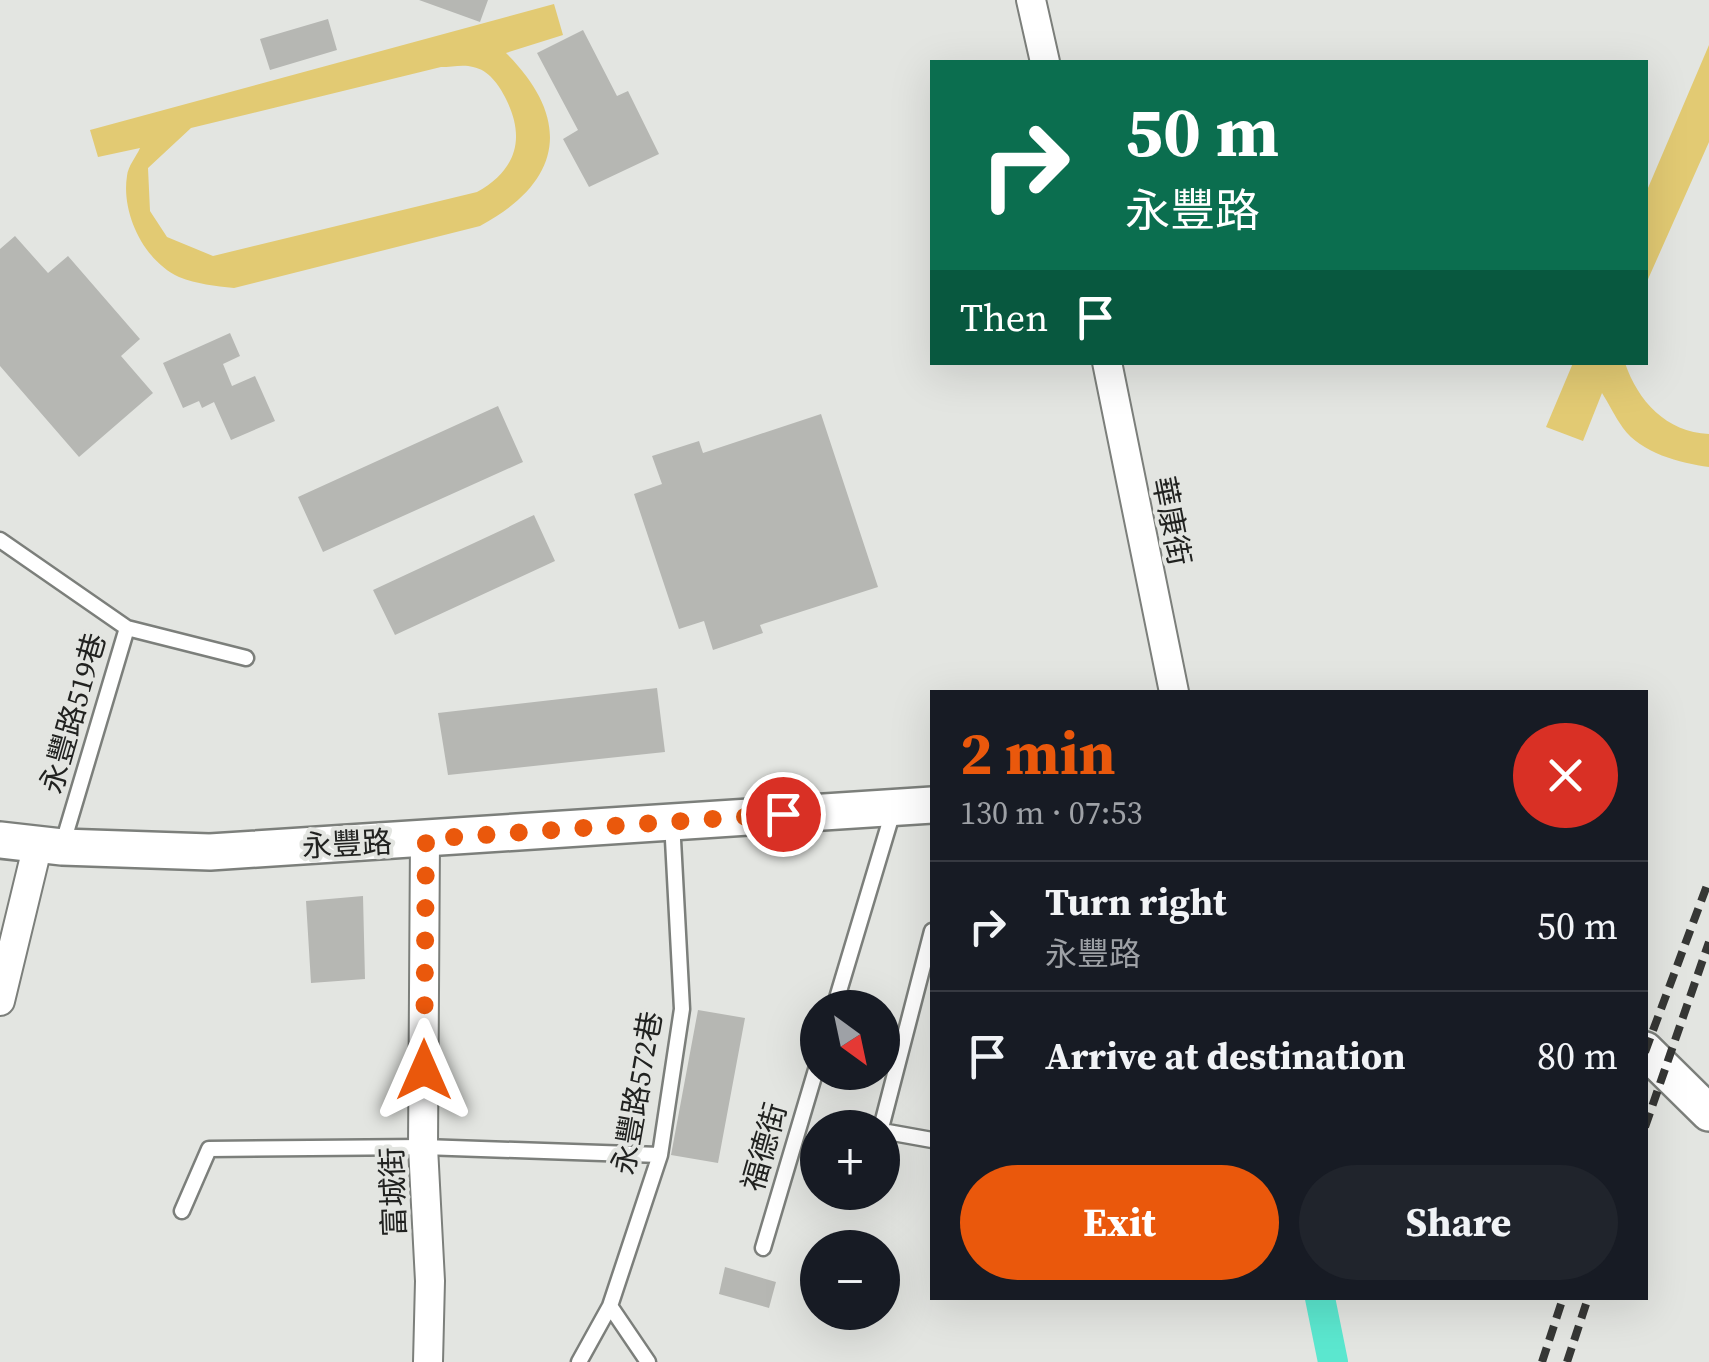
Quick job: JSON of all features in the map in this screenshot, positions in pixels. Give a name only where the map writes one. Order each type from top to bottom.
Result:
[{"type":"street","points":[[1032,0],[1046,60]]},
{"type":"street","name":"華康街","points":[[1108,365],[1174,690]]},
{"type":"street","name":"永豐路","points":[[0,840],[50,846],[210,852],[930,805]]},
{"type":"street","name":"富城街","points":[[426,839],[423,1147],[430,1281],[428,1362]]},
{"type":"street","points":[[0,1001],[50,846]]},
{"type":"street","points":[[1648,1053],[1709,1113]]},
{"type":"lane","name":"永豐路519巷","points":[[0,540],[127,628],[50,846]]},
{"type":"lane","points":[[127,628],[246,658]]},
{"type":"lane","points":[[839,990],[894,808]]},
{"type":"lane","name":"永豐路572巷","points":[[579,1362],[610,1306],[660,1156],[682,1009],[672,820]]},
{"type":"lane","points":[[900,1049],[930,938]]},
{"type":"lane","name":"福德街","points":[[763,1248],[810,1090]]},
{"type":"lane","points":[[900,1133],[930,1140]]},
{"type":"lane","points":[[182,1211],[208,1148],[423,1147],[660,1156]]},
{"type":"lane","points":[[610,1306],[648,1362]]},
{"type":"shaded area","points":[[554,4],[563,35],[506,53],[542,102],[549,125],[543,169],[508,208],[480,226],[234,288],[179,277],[155,260],[138,234],[128,205],[128,172],[140,148],[98,157],[90,130]],"holes":[[[469,66],[484,71],[500,89],[512,114],[514,152],[501,174],[477,192],[213,256],[167,237],[150,211],[148,168],[191,128],[441,67]]]},
{"type":"shaded area","points":[[1709,45],[1709,142],[1648,279],[1648,188]]},
{"type":"shaded area","points":[[1572,365],[1626,365],[1638,390],[1656,412],[1680,427],[1709,434],[1709,467],[1674,459],[1640,444],[1623,428],[1602,393],[1583,441],[1546,427]]},
{"type":"building","points":[[419,0],[488,0],[480,22]]},
{"type":"building","points":[[328,19],[337,50],[270,70],[260,39]]},
{"type":"building","points":[[583,30],[617,96],[628,91],[659,154],[589,187],[563,139],[578,130],[537,53]]},
{"type":"building","points":[[15,236],[48,273],[68,256],[140,339],[121,356],[153,393],[79,457],[0,366],[0,249]]},
{"type":"building","points":[[230,333],[240,356],[223,364],[232,386],[255,376],[275,421],[231,440],[214,402],[202,408],[199,401],[183,408],[163,363]]},
{"type":"building","points":[[498,406],[523,462],[323,552],[298,497]]},
{"type":"building","points":[[821,414],[878,587],[760,625],[763,633],[713,650],[704,621],[679,629],[634,494],[662,484],[652,456],[699,441],[703,453]]},
{"type":"building","points":[[534,515],[555,561],[395,635],[373,590]]},
{"type":"building","points":[[657,688],[665,752],[448,775],[438,713]]},
{"type":"building","points":[[363,896],[365,979],[311,983],[306,901]]},
{"type":"building","points":[[698,1010],[745,1018],[718,1163],[671,1155]]},
{"type":"building","points":[[725,1267],[776,1282],[769,1308],[719,1294]]},
{"type":"waterway","points":[[1320,1300],[1333,1362]]},
{"type":"railway","points":[[1648,1044],[1709,880]]},
{"type":"railway","points":[[1648,1118],[1709,942]]},
{"type":"railway","points":[[1542,1362],[1562,1300]]},
{"type":"railway","points":[[1567,1362],[1587,1300]]},
{"type":"route","points":[[424,1070],[426,839],[783,814]]}]
